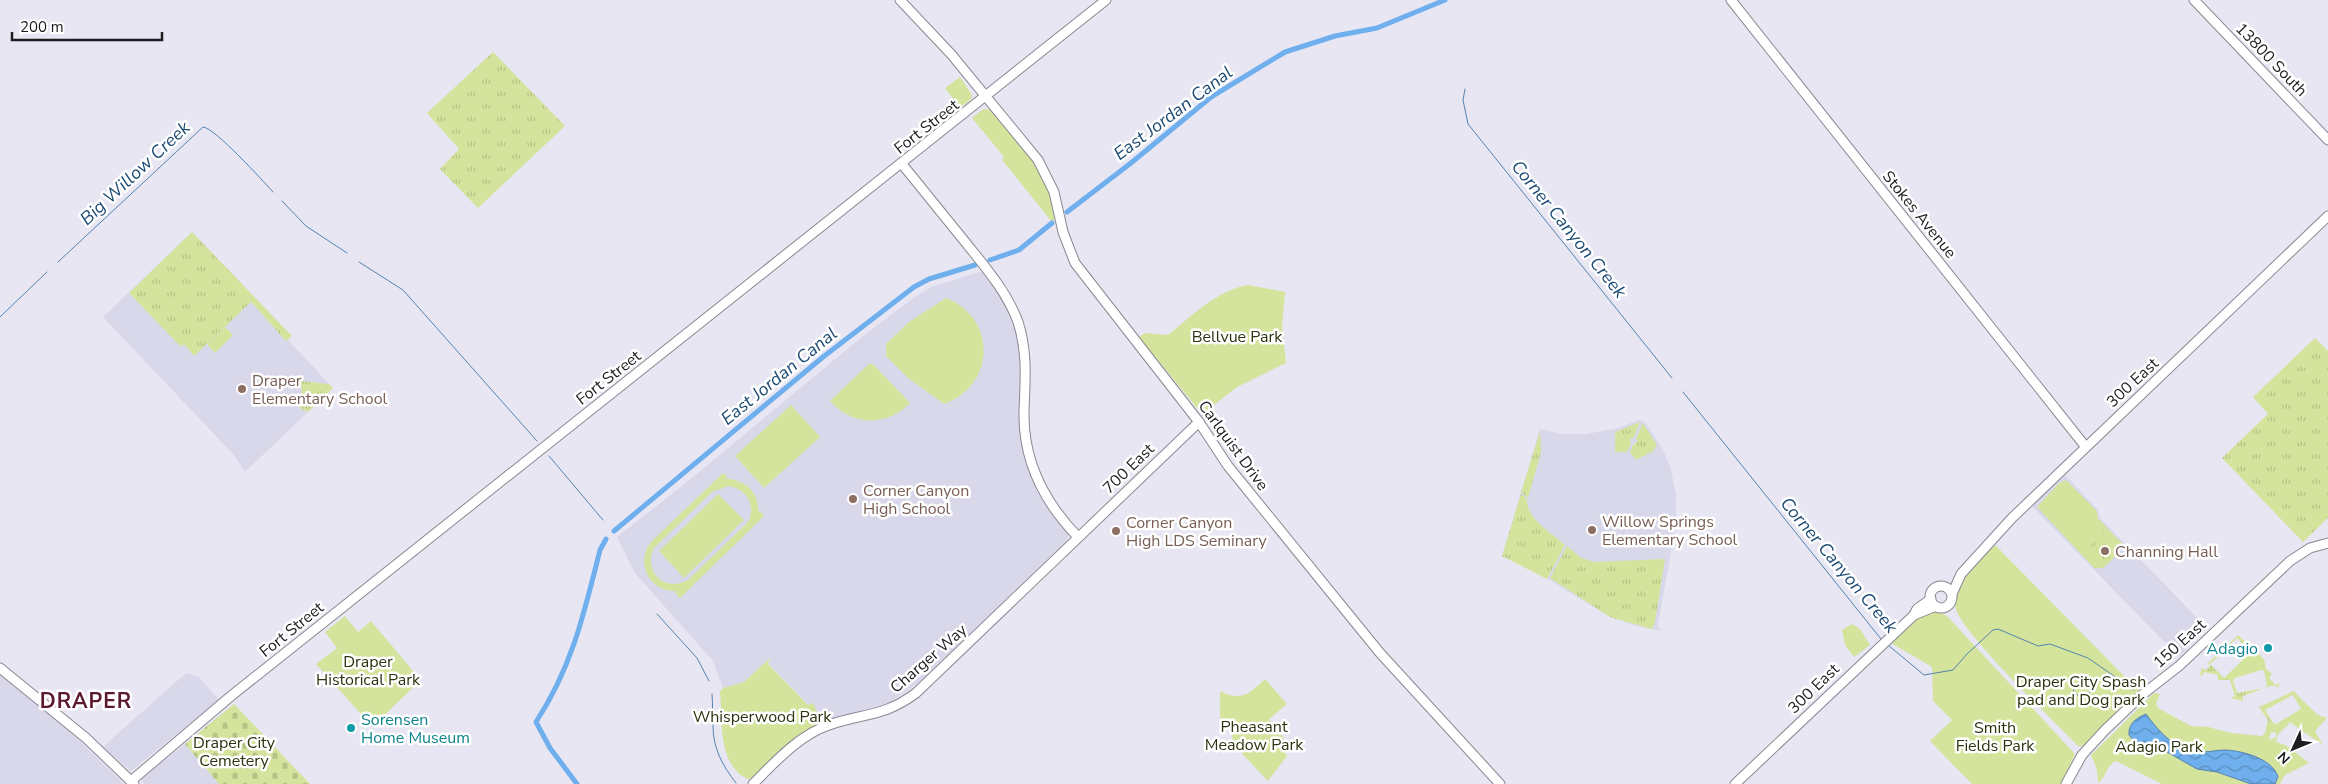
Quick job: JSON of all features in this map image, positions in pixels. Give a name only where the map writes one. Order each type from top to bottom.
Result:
[{"type":"street","name":"Carlquist Drive","points":[[900,0],[951,54],[987,96],[1044,170],[1054,192],[1066,243],[1075,263],[1199,422],[1228,466],[1390,666],[1500,784]]},
{"type":"street","name":"Fort Street","points":[[133,782],[231,696],[1106,0]]},
{"type":"street","name":"Stokes Avenue","points":[[1731,0],[2085,446]]},
{"type":"street","name":"13800 South","points":[[2194,0],[2328,140]]},
{"type":"street","points":[[902,164],[994,278],[1010,304],[1020,331],[1025,357],[1024,429],[1031,463],[1050,503],[1078,537]]},
{"type":"street","name":"300 East","points":[[1952,594],[1961,574],[1982,548],[2085,446],[2143,394],[2328,216]]},
{"type":"street","name":"700 East","points":[[1078,537],[1199,422]]},
{"type":"street","name":"Charger Way","points":[[753,784],[794,746],[810,734],[828,725],[889,709],[916,693],[1078,537]]},
{"type":"street","name":"150 East","points":[[2066,784],[2082,755],[2142,694],[2179,666],[2290,561],[2310,548],[2328,543]]},
{"type":"street","name":"300 East","points":[[1944,586],[1961,574]]},
{"type":"street","points":[[1938,586],[1944,586],[1952,594],[1949,604],[1943,607],[1936,606],[1930,599],[1933,590],[1938,586]]},
{"type":"street","name":"300 East","points":[[1914,615],[1917,609],[1930,599]]},
{"type":"street","name":"300 East","points":[[1735,784],[1914,615],[1936,606]]},
{"type":"street","points":[[0,668],[86,738],[133,782]]},
{"type":"shaded area","points":[[192,232],[292,336],[288,340],[333,388],[245,472],[233,454],[103,317]]},
{"type":"shaded area","name":"Corner Canyon High School","points":[[983,271],[1002,299],[1017,336],[1021,357],[1020,430],[1025,461],[1039,495],[1069,534],[1067,541],[920,682],[887,704],[821,721],[813,703],[809,705],[768,663],[771,660],[770,658],[744,682],[723,688],[713,661],[635,573],[617,537],[692,478],[863,336],[915,297],[931,287]]},
{"type":"shaded area","name":"Willow Springs Elementary School","points":[[1638,420],[1645,422],[1663,450],[1671,469],[1676,496],[1676,524],[1658,625],[1661,631],[1637,626],[1610,617],[1543,576],[1502,556],[1540,429],[1562,434],[1586,434],[1619,428]]},
{"type":"shaded area","name":"Channing Hall","points":[[2062,476],[2066,476],[2098,510],[2100,518],[2207,628],[2179,657],[2032,506]]},
{"type":"shaded area","points":[[186,673],[199,677],[219,700],[131,771],[104,748],[106,744]]},
{"type":"shaded area","points":[[0,674],[74,735],[124,784],[0,784]]},
{"type":"shaded area","points":[[185,744],[219,784],[144,784],[141,779]]},
{"type":"green space","points":[[493,52],[565,126],[478,208],[440,169],[459,149],[427,113]]},
{"type":"green space","points":[[960,77],[972,95],[971,99],[960,108],[945,88]]},
{"type":"green space","points":[[983,109],[990,110],[1022,148],[1039,173],[1051,202],[1055,219],[1052,222],[1002,160],[1004,157],[972,118]]},
{"type":"green space","points":[[192,232],[292,336],[286,341],[251,302],[194,356],[184,344],[181,347],[129,293]]},
{"type":"green space","name":"Bellvue Park","points":[[1248,285],[1285,292],[1282,327],[1286,363],[1237,387],[1205,412],[1201,413],[1139,337],[1145,333],[1168,335],[1215,298],[1236,288]]},
{"type":"green space","points":[[946,298],[963,308],[975,320],[981,335],[984,351],[981,367],[973,382],[961,395],[944,404],[908,378],[886,356],[886,344],[909,322]]},
{"type":"green space","points":[[225,327],[233,335],[215,353],[207,344]]},
{"type":"green space","points":[[2315,338],[2328,351],[2328,518],[2303,542],[2222,458],[2268,414],[2253,397]]},
{"type":"green space","points":[[869,364],[873,364],[910,403],[901,411],[880,420],[859,419],[839,409],[830,401]]},
{"type":"green space","points":[[301,381],[329,384],[333,388],[308,412],[299,408],[302,401]]},
{"type":"green space","points":[[791,405],[820,437],[764,488],[735,456]]},
{"type":"green space","points":[[1640,422],[1634,437],[1630,439],[1631,443],[1627,452],[1615,452],[1615,432]]},
{"type":"green space","points":[[1643,423],[1657,445],[1653,451],[1636,460],[1630,452],[1633,445],[1637,442],[1636,438]]},
{"type":"green space","points":[[1540,432],[1541,452],[1528,498],[1521,492]]},
{"type":"green space","points":[[723,473],[727,477],[726,479],[739,481],[750,488],[757,499],[758,512],[760,511],[764,516],[680,598],[675,593],[676,591],[658,587],[647,574],[644,558],[652,541]],"holes":[[[728,486],[734,487],[748,498],[751,509],[748,522],[688,580],[672,584],[658,578],[651,565],[654,548],[712,492]]]},
{"type":"green space","points":[[2066,480],[2097,511],[2098,518],[2108,529],[2103,534],[2110,541],[2100,551],[2118,549],[2120,552],[2103,568],[2094,568],[2037,507],[2059,483]]},
{"type":"green space","points":[[2063,483],[2107,529],[2082,553],[2038,507]]},
{"type":"green space","points":[[718,494],[744,520],[684,578],[659,551]]},
{"type":"green space","points":[[1521,494],[1527,499],[1528,506],[1535,519],[1565,545],[1547,579],[1502,556]]},
{"type":"green space","points":[[2108,529],[2124,545],[2107,559],[2099,551],[2109,541],[2103,534]]},
{"type":"green space","name":"Draper City Spash pad and Dog park","points":[[1995,545],[2128,680],[2135,682],[2142,689],[2083,746],[2078,746],[2030,698],[1989,655],[1960,618],[1955,606],[1955,597],[1962,579]]},
{"type":"green space","points":[[1567,546],[1581,558],[1594,562],[1665,559],[1655,622],[1652,629],[1610,617],[1550,578]]},
{"type":"green space","name":"Smith Fields Park","points":[[1935,610],[1947,616],[2075,754],[2061,784],[1972,784],[1930,741],[1952,720],[1933,701],[1932,667],[1891,643],[1919,617]]},
{"type":"green space","name":"Draper Historical Park","points":[[345,616],[358,632],[371,621],[419,678],[419,682],[375,724],[370,724],[316,664],[337,648],[325,632]]},
{"type":"green space","points":[[1852,624],[1860,629],[1870,645],[1854,657],[1845,645],[1842,630]]},
{"type":"green space","points":[[2238,635],[2264,660],[2266,669],[2272,674],[2269,678],[2276,685],[2280,683],[2277,690],[2277,686],[2265,688],[2267,685],[2264,671],[2261,670],[2233,680],[2237,693],[2264,688],[2243,696],[2243,701],[2230,698],[2235,696],[2230,680],[2218,680],[2218,675],[2204,672],[2202,676],[2200,675],[2202,668],[2206,670],[2210,666],[2208,663]],"holes":[[[2237,638],[2251,652],[2224,678],[2210,664]]]},
{"type":"green space","points":[[2259,654],[2264,660],[2265,669],[2235,676],[2233,673],[2241,664]]},
{"type":"green space","name":"Whisperwood Park","points":[[770,658],[768,664],[808,705],[813,703],[821,721],[790,743],[752,778],[747,779],[737,772],[726,752],[723,740],[720,692],[723,688],[744,682]]},
{"type":"green space","name":"Pheasant Meadow Park","points":[[1265,679],[1287,704],[1269,719],[1288,744],[1284,750],[1287,756],[1268,781],[1233,744],[1231,724],[1220,723],[1220,691],[1234,696],[1244,695]]},
{"type":"green space","points":[[2294,691],[2303,701],[2304,708],[2278,735],[2276,742],[2271,740],[2272,738],[2275,739],[2277,733],[2271,732],[2269,739],[2262,736],[2265,733],[2268,720],[2259,707]],"holes":[[[2293,695],[2301,709],[2276,724],[2273,723],[2265,710]]]},
{"type":"green space","name":"Adagio Park","points":[[2154,693],[2160,694],[2156,704],[2158,708],[2191,726],[2262,736],[2287,746],[2309,763],[2285,775],[2280,784],[2162,784],[2116,761],[2098,783],[2097,770],[2091,755]]},
{"type":"green space","points":[[2303,701],[2318,715],[2327,718],[2315,731],[2323,745],[2291,723],[2289,718],[2300,711]]},
{"type":"green space","name":"Draper City Cemetery","points":[[234,704],[310,784],[219,784],[185,744]]},
{"type":"water","points":[[2146,714],[2165,736],[2184,749],[2199,752],[2233,751],[2249,754],[2264,761],[2270,765],[2278,777],[2275,784],[2251,784],[2217,772],[2197,769],[2160,748],[2134,741],[2129,735],[2131,725]]},
{"type":"waterway","name":"East Jordan Canal","points":[[1067,212],[1131,163],[1211,97],[1285,52],[1335,36],[1377,28],[1445,0]]},
{"type":"waterway","name":"Corner Canyon Creek","points":[[1465,89],[1463,100],[1468,124],[1672,378]]},
{"type":"waterway","name":"Big Willow Creek","points":[[58,262],[203,127],[228,145],[273,192]]},
{"type":"waterway","name":"Big Willow Creek","points":[[282,201],[306,226],[347,253]]},
{"type":"waterway","name":"East Jordan Canal","points":[[990,260],[1019,250],[1052,223]]},
{"type":"waterway","name":"Big Willow Creek","points":[[359,262],[403,290],[537,441]]},
{"type":"waterway","name":"East Jordan Canal","points":[[614,531],[823,357],[914,287],[929,279],[975,265]]},
{"type":"waterway","name":"Big Willow Creek","points":[[0,317],[47,272]]},
{"type":"waterway","name":"Corner Canyon Creek","points":[[1683,392],[1881,639]]},
{"type":"waterway","name":"Big Willow Creek","points":[[549,456],[603,520]]},
{"type":"waterway","name":"East Jordan Canal","points":[[577,784],[550,748],[536,722],[559,681],[568,660],[576,639],[600,550],[606,539]]},
{"type":"waterway","name":"Big Willow Creek","points":[[657,614],[697,658],[709,681]]},
{"type":"waterway","name":"Corner Canyon Creek","points":[[1888,645],[1924,675],[1953,670],[1993,630],[1998,629],[2038,646],[2050,644],[2088,658],[2134,690]]},
{"type":"waterway","points":[[2082,701],[2082,696],[2090,693],[2090,688],[2083,682]]},
{"type":"waterway","points":[[2080,683],[2073,691],[2081,698]]},
{"type":"waterway","name":"Big Willow Creek","points":[[712,694],[715,742],[726,770],[736,783]]},
{"type":"waterway","points":[[2082,700],[2087,695]]},
{"type":"place","name":"Draper Elementary School","points":[[242,389]]},
{"type":"place","name":"Corner Canyon High School","points":[[853,499]]},
{"type":"place","name":"Willow Springs Elementary School","points":[[1592,530]]},
{"type":"place","name":"Corner Canyon High LDS Seminary","points":[[1116,531]]},
{"type":"place","name":"Channing Hall","points":[[2105,551]]},
{"type":"place","name":"Adagio","points":[[2268,648]]},
{"type":"place","name":"Sorensen Home Museum","points":[[351,728]]},
{"type":"district","name":"DRAPER","points":[[86,701]]}]
